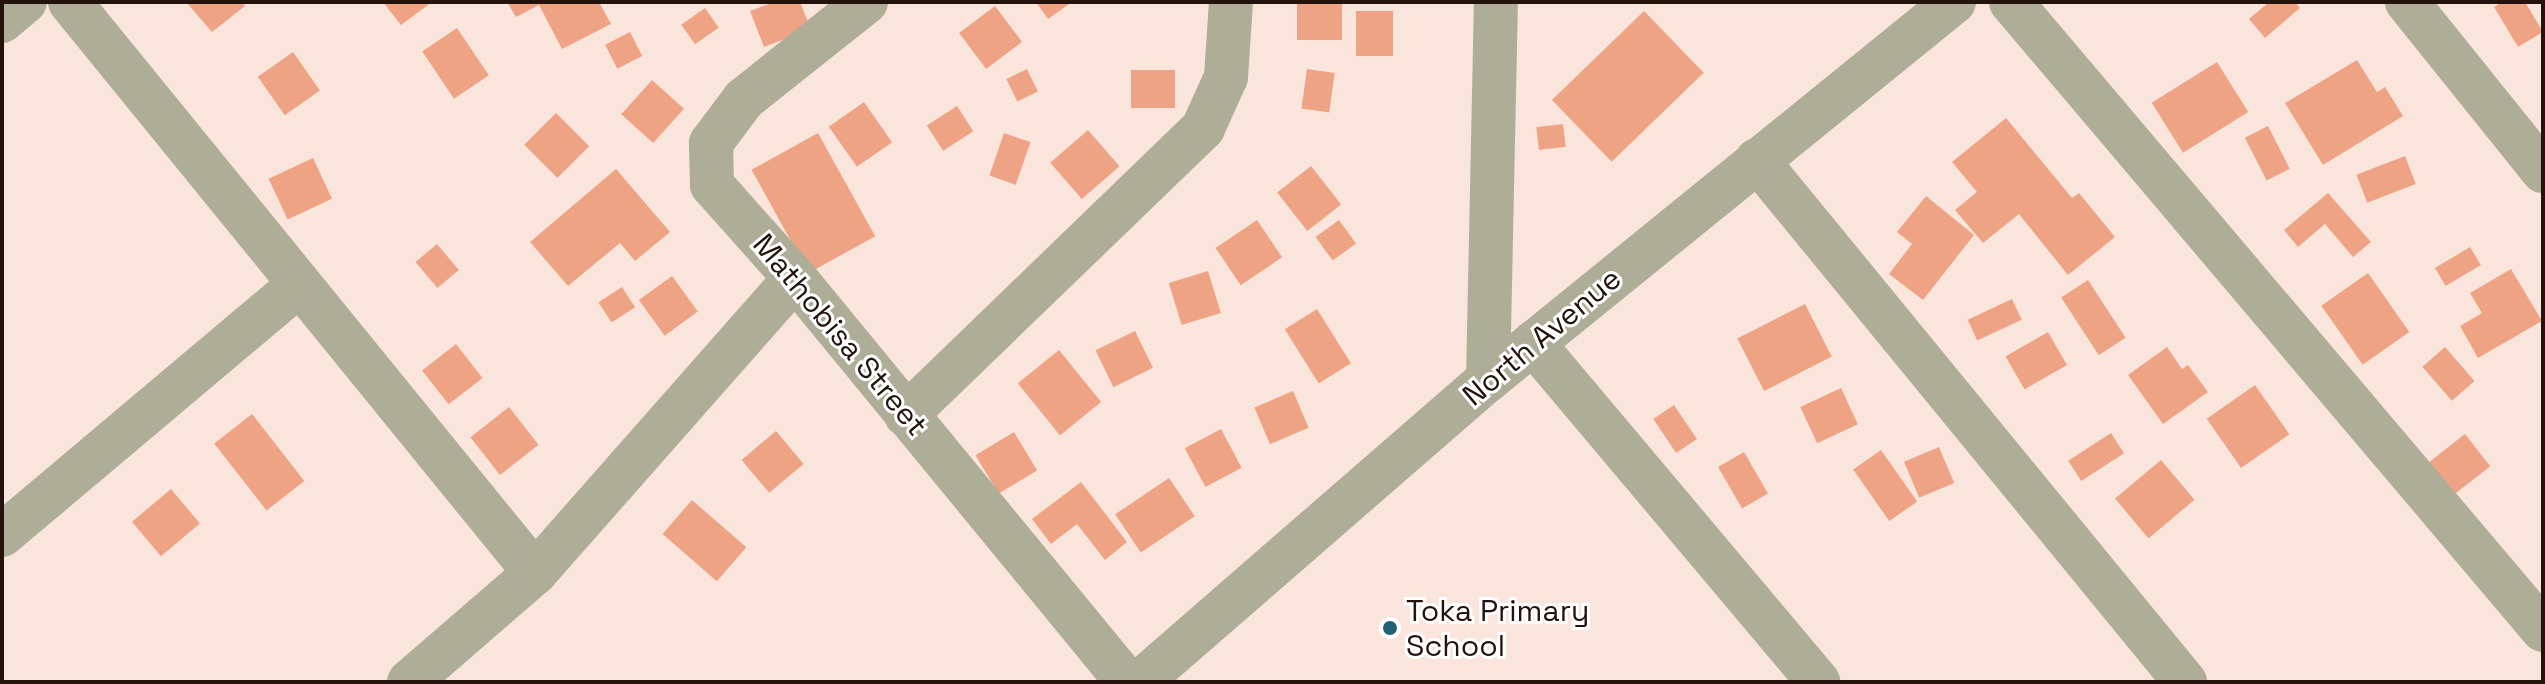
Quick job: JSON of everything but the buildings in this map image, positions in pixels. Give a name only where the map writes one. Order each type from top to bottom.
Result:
[{"type":"street","points":[[2,21],[25,2]]},
{"type":"street","points":[[70,2],[297,287],[535,573]]},
{"type":"street","name":"Mathobisa Street","points":[[866,2],[744,99],[711,143],[712,185],[795,278],[1127,682]]},
{"type":"street","points":[[906,415],[1203,128],[1226,77],[1231,2]]},
{"type":"street","points":[[1488,380],[1496,2]]},
{"type":"street","name":"North Avenue","points":[[1140,682],[1488,380],[1954,2]]},
{"type":"street","points":[[2011,2],[2543,630]]},
{"type":"street","points":[[2407,2],[2543,171]]},
{"type":"street","points":[[1757,160],[2185,682]]},
{"type":"street","points":[[409,682],[535,573],[795,278]]},
{"type":"street","points":[[2,535],[297,287]]},
{"type":"street","points":[[1533,343],[1818,682]]},
{"type":"place","name":"Toka Primary School","points":[[1390,628]]}]
